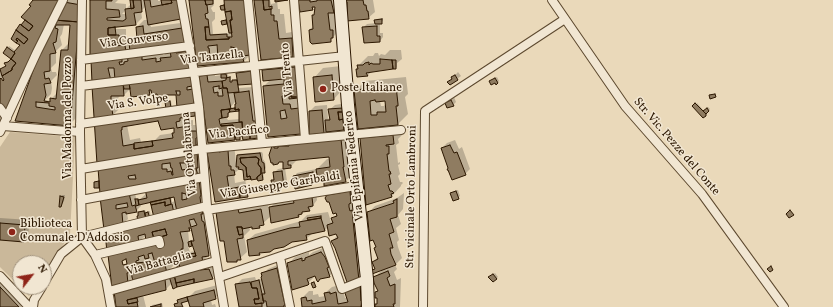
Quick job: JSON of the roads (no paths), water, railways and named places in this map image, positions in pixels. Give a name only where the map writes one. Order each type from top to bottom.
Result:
[{"type":"main road","name":"Via Epifania Federico","points":[[340,0],[351,135],[367,279],[368,307]]},
{"type":"street","points":[[3,126],[63,0]]},
{"type":"street","name":"Via Madonna del Pozzo","points":[[82,0],[80,128],[82,237]]},
{"type":"street","name":"Via Ortolabruna","points":[[181,0],[190,46],[199,107],[207,208],[224,307]]},
{"type":"street","points":[[248,0],[262,143]]},
{"type":"street","name":"Via Trento","points":[[294,0],[305,139]]},
{"type":"street","name":"Str. Vic. Pezze del Conte","points":[[552,0],[625,106],[702,194],[784,307]]},
{"type":"street","name":"Str. vicinale Orto Lambroni","points":[[423,307],[426,111],[565,20]]},
{"type":"street","name":"Via Converso","points":[[81,60],[190,46]]},
{"type":"street","name":"Via Tanzella","points":[[81,86],[345,56]]},
{"type":"street","name":"Via S. Volpe","points":[[3,126],[80,128],[199,107]]},
{"type":"street","points":[[0,108],[3,126]]},
{"type":"street","name":"Via Pacifico","points":[[81,169],[202,149],[401,130]]},
{"type":"street","points":[[81,200],[204,177]]},
{"type":"street","name":"Via Giuseppe Garibaldi","points":[[82,237],[207,208],[356,186]]},
{"type":"street","points":[[52,269],[61,254],[82,237],[95,255],[106,279],[111,307]]},
{"type":"street","points":[[95,255],[159,240],[160,244]]},
{"type":"street","points":[[220,277],[325,241],[342,289],[367,279]]},
{"type":"street","points":[[280,256],[290,307]]},
{"type":"street","name":"Via Battaglia","points":[[109,290],[216,261]]},
{"type":"street","points":[[0,276],[29,307]]},
{"type":"street","points":[[34,307],[34,300],[37,295]]},
{"type":"place","name":"Poste Italiane","points":[[323,89]]},
{"type":"place","name":"Biblioteca Comunale D'Addosio","points":[[12,232]]}]
